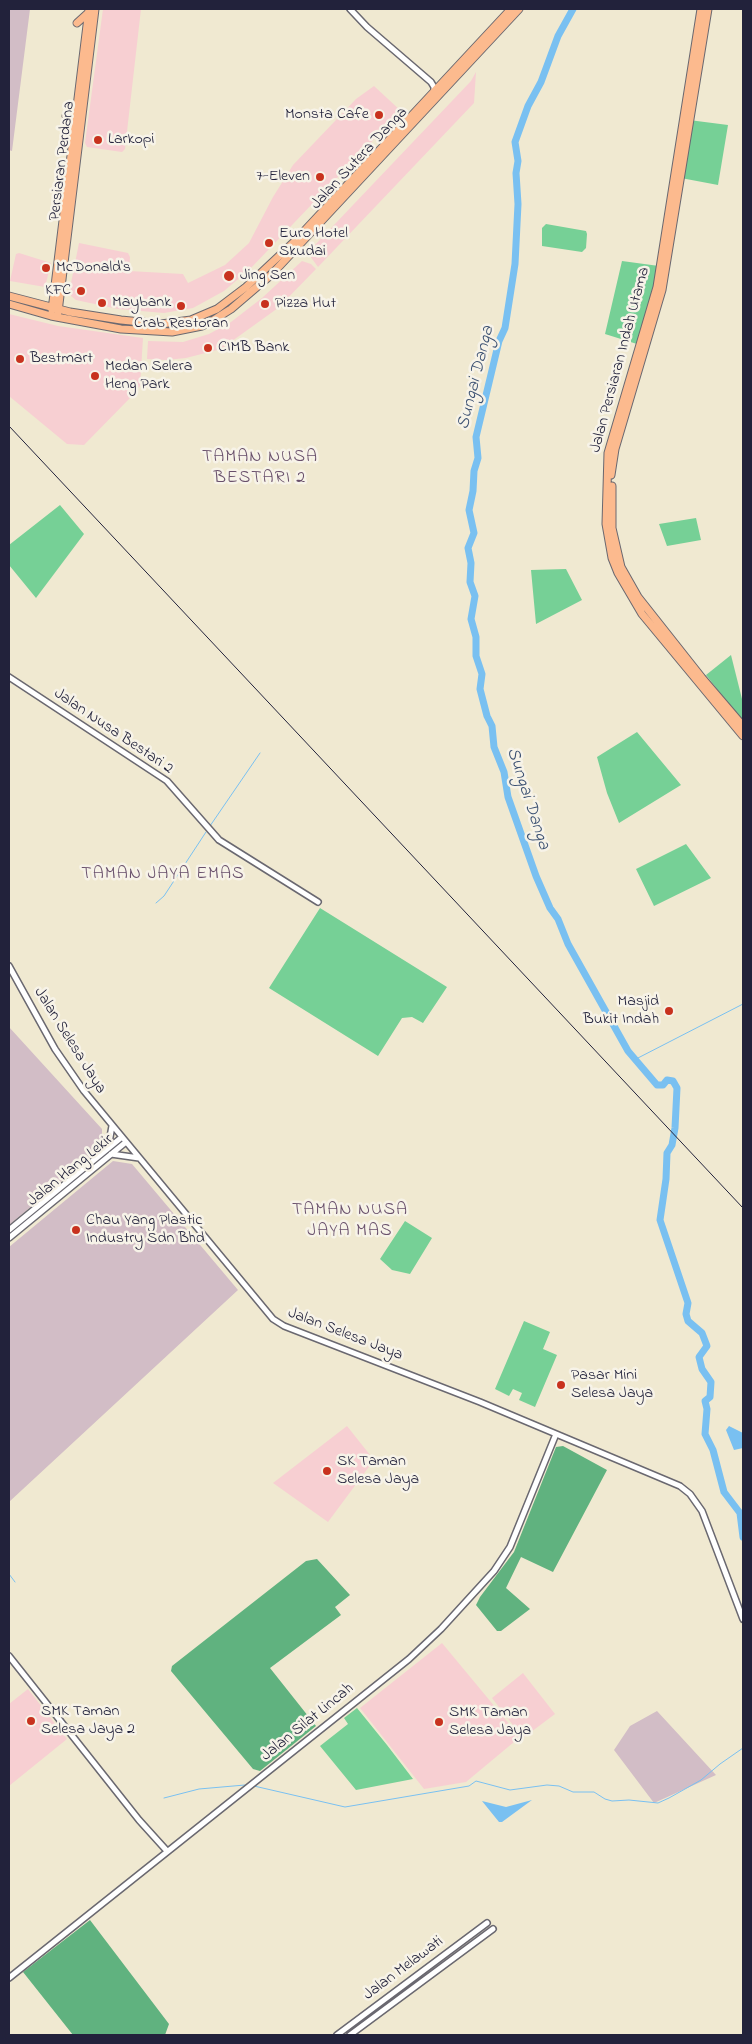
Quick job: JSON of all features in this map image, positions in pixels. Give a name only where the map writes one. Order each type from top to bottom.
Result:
[{"type":"main road","name":"Jalan Sutera Danga","points":[[9,296],[70,312],[161,324],[191,320],[217,309],[246,288],[267,269],[511,9]]},
{"type":"main road","name":"Jalan Sutera Danga","points":[[9,304],[54,316],[120,329],[172,332],[202,326],[231,309],[272,274],[519,9]]},
{"type":"main road","name":"Jalan Persiaran Indah Utama","points":[[700,9],[658,281],[620,411],[612,474],[612,528],[620,567],[638,597],[743,726]]},
{"type":"main road","name":"Jalan Persiaran Indah Utama","points":[[708,9],[662,290],[647,341],[608,453],[606,524],[612,558],[618,573],[642,614],[743,736]]},
{"type":"main road","name":"Persiaran Perdana","points":[[54,316],[74,131],[90,10]]},
{"type":"main road","name":"Persiaran Perdana","points":[[57,295],[90,10]]},
{"type":"main road","points":[[77,23],[90,10]]},
{"type":"main road","points":[[66,116],[74,131]]},
{"type":"main road","points":[[654,296],[662,290],[658,281]]},
{"type":"main road","points":[[39,304],[46,303],[57,295],[64,307],[70,312]]},
{"type":"main road","points":[[642,356],[638,346],[647,341]]},
{"type":"street","points":[[350,9],[367,27],[431,82],[434,87],[434,93]]},
{"type":"street","points":[[431,82],[442,84]]},
{"type":"street","name":"Jalan Nusa Bestari 2","points":[[9,677],[167,781],[219,840],[318,902]]},
{"type":"street","name":"Jalan Selesa Jaya","points":[[9,966],[55,1049],[84,1091],[272,1319],[284,1326],[412,1375],[680,1486],[690,1494],[706,1520],[743,1619]]},
{"type":"street","points":[[112,1126],[109,1151],[140,1158]]},
{"type":"street","name":"Jalan Hang Lekir","points":[[9,1230],[124,1140]]},
{"type":"street","name":"Jalan Hang Lekir","points":[[9,1238],[109,1151]]},
{"type":"street","name":"Jalan Silat Lincah","points":[[9,1978],[408,1659],[469,1601],[494,1571],[510,1547],[556,1434]]},
{"type":"street","points":[[9,1656],[139,1820],[167,1852]]},
{"type":"street","name":"Jalan Melawati","points":[[337,2035],[487,1923]]},
{"type":"street","name":"Jalan Melawati","points":[[350,2035],[493,1930]]},
{"type":"shaded area","points":[[9,9],[30,9],[12,151],[9,150]]},
{"type":"shaded area","points":[[103,9],[141,9],[125,149],[122,152],[87,147],[85,143]]},
{"type":"shaded area","points":[[476,72],[474,103],[318,267],[310,256],[314,246],[471,81]]},
{"type":"shaded area","points":[[374,86],[401,111],[250,269],[224,291],[193,308],[164,313],[118,309],[76,300],[71,296],[70,288],[79,243],[128,253],[130,257],[129,271],[183,274],[188,283],[225,265],[249,243],[273,197],[293,165],[356,99]]},
{"type":"shaded area","points":[[19,253],[51,263],[45,287],[10,281],[16,254]]},
{"type":"shaded area","points":[[302,261],[311,264],[316,269],[278,308],[221,349],[186,358],[147,359],[148,341],[183,342],[209,334],[231,322],[262,298]]},
{"type":"shaded area","points":[[9,314],[58,326],[143,338],[140,386],[84,445],[67,444],[9,396]]},
{"type":"shaded area","points":[[9,1027],[102,1129],[102,1147],[9,1225]]},
{"type":"shaded area","points":[[113,1161],[132,1164],[238,1290],[9,1502],[9,1247]]},
{"type":"shaded area","name":"SK Taman Selesa Jaya","points":[[347,1426],[374,1460],[328,1522],[273,1483]]},
{"type":"shaded area","name":"SMK Taman Selesa Jaya","points":[[442,1643],[520,1737],[466,1782],[424,1789],[360,1708]]},
{"type":"shaded area","points":[[523,1673],[555,1714],[523,1738],[492,1698]]},
{"type":"shaded area","name":"SMK Taman Selesa Jaya 2","points":[[28,1689],[67,1739],[9,1786],[9,1704]]},
{"type":"shaded area","points":[[657,1711],[716,1775],[654,1803],[614,1750],[630,1726]]},
{"type":"green space","points":[[689,120],[728,125],[718,185],[681,178]]},
{"type":"green space","points":[[546,224],[586,231],[586,248],[582,252],[542,246],[542,228]]},
{"type":"green space","points":[[622,261],[659,266],[637,344],[605,334]]},
{"type":"green space","points":[[60,505],[84,534],[36,598],[9,565],[9,545]]},
{"type":"green space","points":[[696,518],[701,540],[667,546],[659,524]]},
{"type":"green space","points":[[566,569],[582,600],[536,624],[531,570]]},
{"type":"green space","points":[[731,655],[743,703],[743,722],[706,675]]},
{"type":"green space","points":[[637,732],[681,785],[619,823],[607,793],[597,757]]},
{"type":"green space","points":[[686,844],[711,878],[654,906],[636,869]]},
{"type":"green space","points":[[320,908],[447,987],[423,1023],[412,1017],[402,1018],[378,1056],[269,988]]},
{"type":"green space","points":[[405,1221],[432,1238],[410,1274],[392,1270],[380,1259]]},
{"type":"green space","points":[[524,1321],[550,1332],[543,1349],[557,1355],[535,1407],[519,1400],[522,1393],[513,1389],[509,1396],[495,1389]]},
{"type":"green space","points":[[563,1446],[607,1470],[553,1572],[521,1557],[506,1588],[530,1609],[501,1631],[497,1631],[476,1605],[514,1552],[556,1447]]},
{"type":"green space","points":[[317,1559],[350,1595],[335,1607],[341,1615],[270,1668],[316,1726],[260,1771],[253,1769],[171,1671],[172,1666],[306,1561]]},
{"type":"green space","points":[[357,1708],[413,1779],[356,1790],[320,1746],[348,1724],[344,1718]]},
{"type":"green space","points":[[90,1920],[169,2024],[165,2035],[73,2035],[23,1972]]},
{"type":"water","points":[[729,1426],[743,1433],[743,1448],[734,1450],[726,1430]]},
{"type":"water","points":[[532,1800],[502,1822],[499,1822],[482,1801],[506,1807]]},
{"type":"waterway","name":"Sungai Danga","points":[[573,9],[558,36],[541,82],[528,106],[515,142],[518,161],[516,173],[518,204],[515,264],[505,328],[499,341],[476,437],[478,458],[474,471],[473,491],[469,510],[474,533],[468,548],[471,563],[470,582],[475,596],[471,619],[476,637],[476,656],[482,674],[480,689],[487,716],[492,726],[494,747],[504,772],[508,797],[536,876],[550,908],[558,919],[568,944],[628,1051],[657,1085],[663,1085],[667,1080],[673,1081],[677,1088],[675,1128],[672,1145],[667,1153],[666,1179],[660,1220],[688,1303],[686,1314],[688,1321],[702,1333],[707,1346],[699,1357],[702,1369],[711,1382],[710,1397],[705,1401],[707,1409],[705,1434],[713,1450],[724,1492],[740,1513],[743,1537]]},
{"type":"waterway","points":[[210,826],[260,753]]},
{"type":"waterway","points":[[156,903],[164,896],[206,832]]},
{"type":"waterway","points":[[636,1059],[743,1004]]},
{"type":"waterway","points":[[9,1574],[15,1582]]},
{"type":"waterway","points":[[254,1786],[345,1807],[469,1786],[476,1781],[510,1790],[547,1785],[559,1786],[573,1792],[594,1792],[612,1801],[629,1800],[658,1803],[701,1780],[743,1748]]},
{"type":"waterway","points":[[164,1798],[199,1789],[245,1785]]},
{"type":"railway","points":[[9,426],[743,1208]]},
{"type":"place","name":"Monsta Cafe","points":[[379,115]]},
{"type":"place","name":"Larkopi","points":[[98,140]]},
{"type":"place","name":"7-Eleven","points":[[320,177]]},
{"type":"place","name":"Euro Hotel Skudai","points":[[269,243]]},
{"type":"place","name":"McDonald's","points":[[46,268]]},
{"type":"place","name":"Jing Sen","points":[[229,276]]},
{"type":"place","name":"KFC","points":[[81,291]]},
{"type":"place","name":"Maybank","points":[[102,303]]},
{"type":"place","name":"Pizza Hut","points":[[265,304]]},
{"type":"place","name":"Crab Restoran","points":[[181,306]]},
{"type":"place","name":"CIMB Bank","points":[[208,348]]},
{"type":"place","name":"Bestmart","points":[[20,359]]},
{"type":"place","name":"Medan Selera Heng Park","points":[[95,376]]},
{"type":"place","name":"Masjid Bukit Indah","points":[[669,1011]]},
{"type":"place","name":"Chau Yang Plastic Industry Sdn Bhd","points":[[76,1230]]},
{"type":"place","name":"Pasar Mini Selesa Jaya","points":[[561,1385]]},
{"type":"place","name":"SK Taman Selesa Jaya","points":[[327,1471]]},
{"type":"place","name":"SMK Taman Selesa Jaya 2","points":[[31,1721]]},
{"type":"place","name":"SMK Taman Selesa Jaya","points":[[439,1722]]},
{"type":"district","name":"TAMAN NUSA BESTARI 2","points":[[260,468]]},
{"type":"district","name":"TAMAN JAYA EMAS","points":[[163,875]]},
{"type":"district","name":"TAMAN NUSA JAYA MAS","points":[[350,1221]]}]
